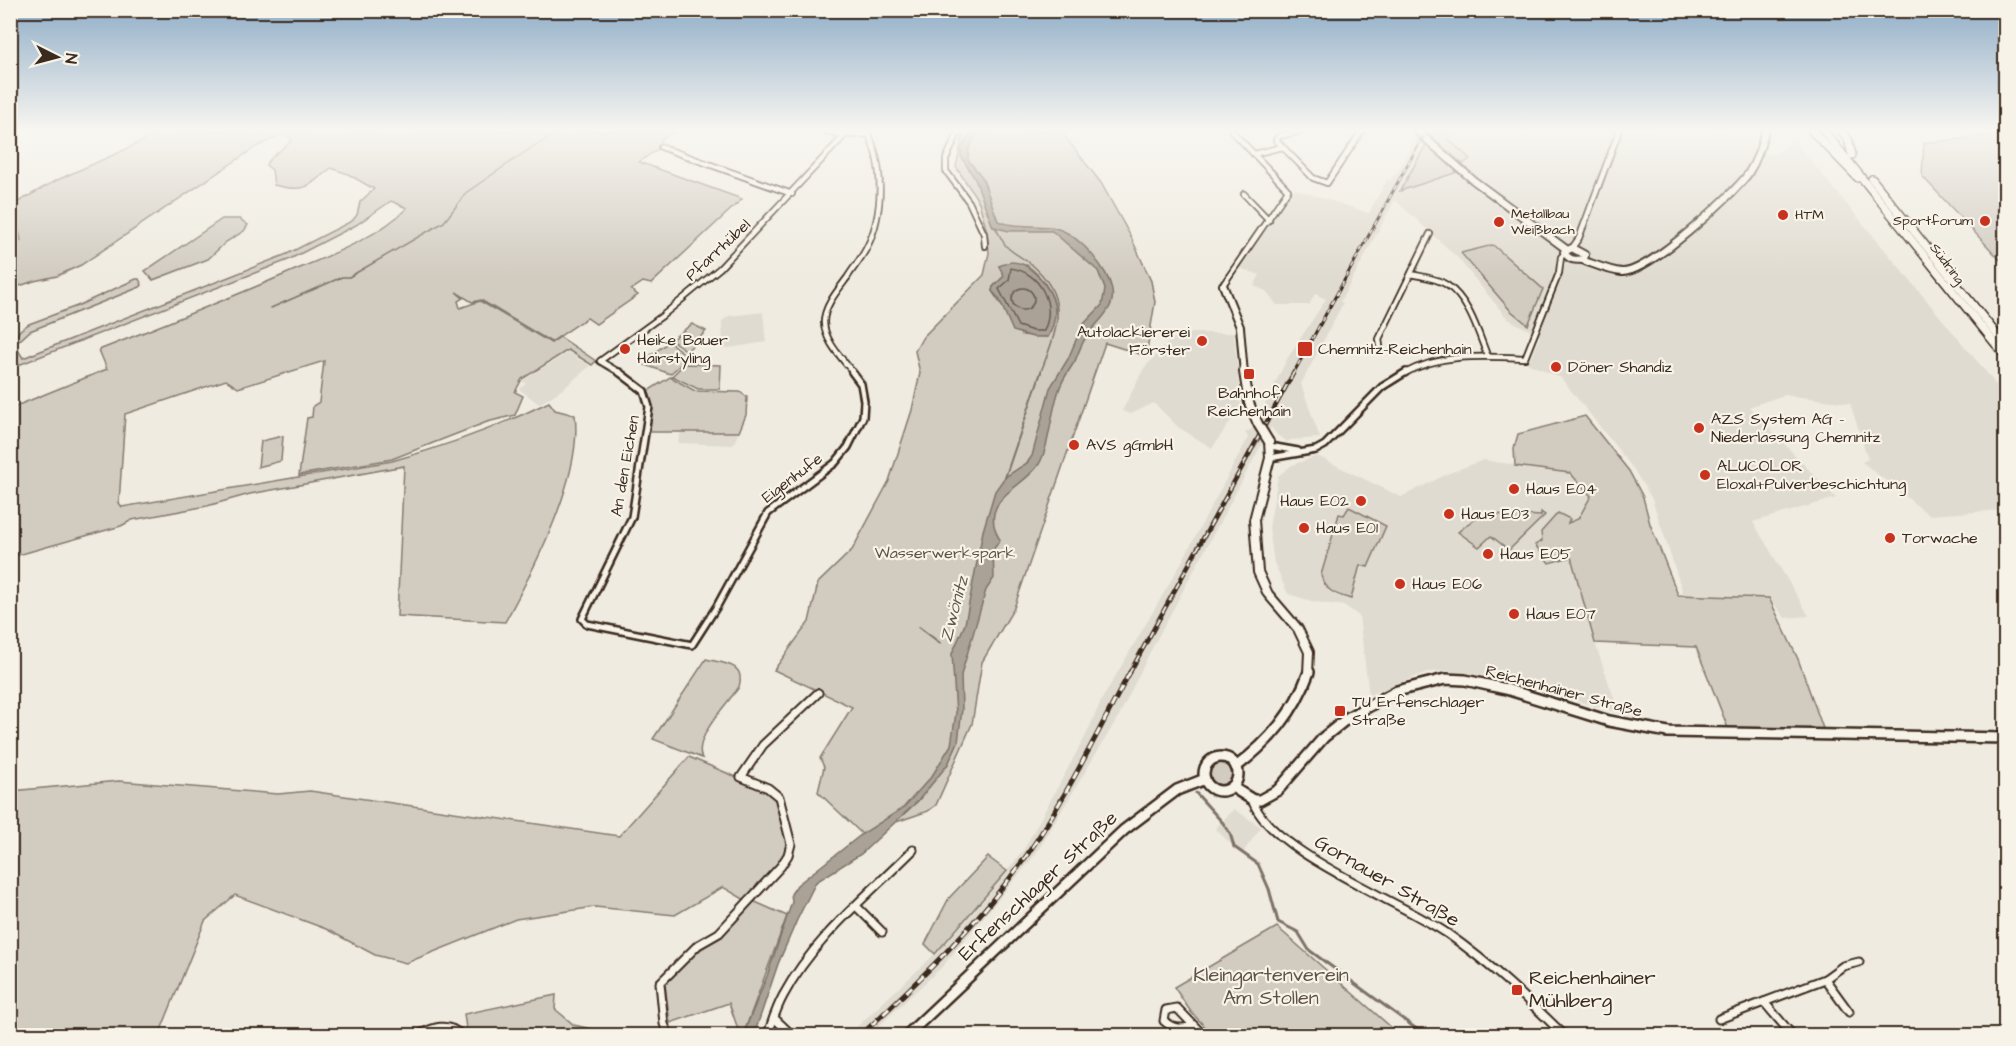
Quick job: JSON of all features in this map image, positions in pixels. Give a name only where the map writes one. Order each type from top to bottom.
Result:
[{"type":"main road","points":[[1473,180],[1583,259],[1622,272],[1637,269],[1708,215],[1725,201],[1742,180]]},
{"type":"main road","points":[[1861,180],[1872,189]]},
{"type":"main road","name":"Südring","points":[[1864,180],[2006,357]]},
{"type":"main road","name":"Südring","points":[[1872,180],[2006,346]]},
{"type":"main road","points":[[1570,250],[1572,260],[1583,259]]},
{"type":"main road","points":[[1223,285],[1240,330],[1249,406],[1269,444],[1270,458],[1254,520],[1258,572],[1268,594],[1298,629],[1309,652],[1310,672],[1300,696],[1285,721],[1249,759],[1236,767]]},
{"type":"main road","name":"Reichenhainer Straße","points":[[1252,799],[1260,800],[1284,786],[1325,736],[1349,715],[1377,701],[1433,680],[1449,678],[1499,687],[1651,730],[1732,734],[2006,738]]},
{"type":"main road","points":[[1213,759],[1224,759],[1236,767],[1238,778],[1232,787],[1224,790],[1216,789],[1205,779],[1204,769],[1213,759]]},
{"type":"main road","name":"Erfenschlager Straße","points":[[906,1035],[1124,830],[1177,790],[1205,779]]},
{"type":"main road","points":[[1232,787],[1243,796],[1252,799]]},
{"type":"street","points":[[752,180],[792,194]]},
{"type":"street","name":"Pfarrhübel","points":[[600,361],[696,289],[746,242],[805,180]]},
{"type":"street","name":"Eigenhufe","points":[[692,645],[717,606],[764,518],[782,500],[835,464],[848,447],[863,417],[864,402],[861,384],[849,364],[828,338],[824,322],[829,304],[867,247],[877,220],[879,180]]},
{"type":"street","points":[[953,180],[969,202],[984,234],[985,246]]},
{"type":"street","points":[[1223,285],[1288,190],[1278,180]]},
{"type":"street","points":[[1270,458],[1325,445],[1382,387],[1406,372],[1429,362],[1451,357],[1487,355],[1525,358],[1560,267],[1561,256],[1570,250],[1579,238],[1601,180]]},
{"type":"street","points":[[1244,194],[1269,220]]},
{"type":"street","points":[[1380,346],[1379,339],[1430,234]]},
{"type":"street","points":[[1560,267],[1572,260]]},
{"type":"street","points":[[1411,274],[1440,282],[1452,289],[1474,325],[1487,355]]},
{"type":"street","name":"An den Eichen","points":[[600,361],[640,386],[650,399],[650,407],[632,517],[582,619],[587,624],[692,645]]},
{"type":"street","points":[[1269,444],[1303,452]]},
{"type":"street","points":[[669,1035],[664,1024],[660,983],[698,945],[719,933],[781,866],[788,855],[791,844],[779,796],[768,788],[741,777],[763,745],[818,693]]},
{"type":"street","name":"Gornauer Straße","points":[[1252,799],[1254,809],[1260,816],[1309,856],[1325,867],[1420,915],[1447,933],[1503,978],[1565,1035]]},
{"type":"street","points":[[769,1031],[784,993],[802,969],[857,907],[913,850]]},
{"type":"street","points":[[857,907],[882,932]]},
{"type":"street","points":[[1719,1019],[1825,979],[1843,966],[1859,962]]},
{"type":"street","points":[[1825,979],[1849,1012]]},
{"type":"street","points":[[1764,1002],[1793,1035]]},
{"type":"street","points":[[774,1018],[793,1035]]},
{"type":"street","points":[[416,1035],[446,1025],[454,1027],[462,1035]]},
{"type":"street","points":[[1194,1026],[1204,1035]]},
{"type":"street","points":[[244,1034],[260,1035]]},
{"type":"shaded area","points":[[1387,180],[1407,180],[1401,190],[1433,180],[1827,180],[1991,378],[2005,399],[2005,510],[1929,515],[1862,462],[1868,459],[1850,403],[1784,395],[1749,407],[1836,498],[1753,522],[1809,616],[1785,618],[1769,598],[1684,596],[1652,499],[1632,467],[1561,378],[1527,363],[1540,336],[1508,319],[1456,256],[1395,200],[1340,302],[1343,303],[1301,384],[1320,438],[1288,442],[1277,435],[1271,427],[1149,654],[1120,714],[1035,855],[942,967],[869,1035],[847,1036],[935,954],[984,900],[1024,849],[1086,735],[1101,701],[1179,567],[1248,438],[1245,432],[1253,429],[1287,359],[1326,299],[1315,294],[1309,305],[1277,305],[1266,291],[1254,286],[1260,275],[1236,267],[1288,190],[1295,189],[1369,213]]},
{"type":"shaded area","points":[[763,312],[766,342],[723,349],[722,321],[729,316]]},
{"type":"shaded area","points":[[1192,333],[1234,333],[1241,406],[1212,448],[1178,427],[1154,403],[1131,414],[1122,411],[1144,368],[1172,339]]},
{"type":"shaded area","points":[[568,352],[590,366],[563,389],[539,404],[519,389],[526,384],[522,381]]},
{"type":"shaded area","points":[[681,431],[739,432],[733,445],[678,443]]},
{"type":"shaded area","points":[[1317,456],[1401,497],[1447,474],[1483,460],[1570,473],[1591,496],[1578,519],[1595,643],[1619,713],[1496,677],[1449,671],[1427,672],[1369,695],[1359,616],[1345,606],[1315,602],[1288,594],[1274,563],[1269,528],[1278,476],[1292,465]]},
{"type":"shaded area","points":[[1234,809],[1261,827],[1242,854],[1215,829]]},
{"type":"green space","points":[[207,180],[81,265],[57,276],[11,289],[11,247],[21,241],[19,231],[11,226],[11,206],[55,181]]},
{"type":"green space","points":[[273,180],[316,180],[306,187],[300,188],[274,185]]},
{"type":"green space","points":[[358,180],[689,180],[742,199],[651,284],[643,282],[631,290],[638,295],[596,324],[587,318],[551,342],[481,300],[472,302],[456,292],[463,298],[458,301],[460,308],[480,301],[551,343],[560,337],[596,361],[592,365],[568,350],[522,379],[515,392],[523,396],[515,415],[487,422],[392,459],[299,475],[307,418],[312,417],[313,406],[319,402],[324,361],[238,388],[226,380],[125,414],[119,503],[122,507],[392,461],[472,435],[549,402],[555,410],[575,415],[572,466],[564,493],[542,549],[505,622],[397,616],[404,466],[250,494],[207,506],[132,520],[121,526],[11,557],[11,408],[107,369],[99,350],[339,251],[369,236],[407,208],[391,201],[356,225],[288,260],[11,368],[11,346],[15,345],[23,358],[287,254],[352,221],[357,215],[360,202],[374,189]]},
{"type":"green space","name":"Wasserwerkspark","points":[[964,180],[1099,180],[1131,237],[1151,281],[1155,302],[1146,356],[1105,343],[1014,608],[982,662],[972,724],[936,805],[928,811],[862,834],[818,792],[824,767],[820,758],[852,707],[774,670],[809,622],[818,583],[852,550],[889,481],[912,410],[920,373],[915,351],[923,337],[984,275],[989,253],[987,232],[979,202]],"holes":[[[1027,265],[1041,279],[1052,296],[1055,308],[1048,337],[1021,335],[992,291],[993,287],[1005,276],[999,266]]]},
{"type":"green space","points":[[1406,180],[1434,180],[1400,191]]},
{"type":"green space","points":[[1926,180],[2006,180],[2005,265]]},
{"type":"green space","points":[[222,219],[240,219],[248,225],[244,231],[226,242],[208,259],[153,280],[145,271]]},
{"type":"green space","points":[[1493,245],[1543,289],[1528,325],[1510,310],[1461,253]]},
{"type":"green space","points":[[139,279],[142,285],[140,287],[30,331],[21,339],[12,342],[20,330],[29,324],[77,306]]},
{"type":"green space","points":[[692,324],[706,331],[687,351],[671,340]]},
{"type":"green space","points":[[669,342],[685,354],[681,364],[670,374],[640,363]]},
{"type":"green space","points":[[684,364],[721,365],[720,389],[698,389],[672,376]]},
{"type":"green space","points":[[670,377],[695,391],[740,392],[747,397],[746,415],[739,432],[645,432],[649,407],[646,392]]},
{"type":"green space","points":[[1585,416],[1629,471],[1643,497],[1650,524],[1678,595],[1769,598],[1798,659],[1825,734],[1730,733],[1696,647],[1595,643],[1571,557],[1549,563],[1535,545],[1542,541],[1541,532],[1558,513],[1570,519],[1568,523],[1578,519],[1591,496],[1570,473],[1515,466],[1514,448],[1518,434]]},
{"type":"green space","points":[[283,436],[281,461],[258,467],[261,441]]},
{"type":"green space","points":[[1349,507],[1386,526],[1368,567],[1360,565],[1351,599],[1332,592],[1321,575],[1339,514],[1344,515]]},
{"type":"green space","points":[[1484,511],[1486,515],[1541,516],[1541,512],[1545,515],[1509,550],[1491,536],[1479,547],[1458,532]]},
{"type":"green space","points":[[706,659],[732,666],[739,673],[740,679],[739,687],[706,731],[700,750],[702,758],[653,739]]},
{"type":"green space","points":[[689,757],[767,790],[775,797],[788,842],[786,853],[745,900],[723,887],[675,915],[595,907],[516,919],[406,963],[375,955],[326,929],[235,895],[205,921],[159,1035],[11,1036],[11,791],[119,781],[278,794],[310,791],[619,836]]},
{"type":"green space","points":[[1221,758],[1233,762],[1237,774],[1233,786],[1221,790],[1209,786],[1205,774],[1209,762]]},
{"type":"green space","points":[[988,857],[1007,871],[935,954],[925,944],[949,898]]},
{"type":"green space","points":[[753,901],[787,916],[743,1035],[740,1035],[729,1003],[670,1023],[665,985],[676,971],[699,950],[722,937]]},
{"type":"green space","name":"Kleingartenverein Am Stollen","points":[[1277,927],[1400,1035],[1213,1035],[1191,1012],[1174,987]]},
{"type":"green space","points":[[556,995],[555,1009],[574,1025],[618,1035],[467,1035],[464,1014]]},
{"type":"water","points":[[975,180],[983,180],[998,221],[1016,225],[1052,227],[1069,234],[1084,246],[1100,264],[1111,285],[1111,304],[1084,339],[1075,361],[1062,382],[1046,447],[1039,464],[1032,473],[1004,496],[994,514],[994,526],[1000,540],[993,550],[994,578],[986,590],[961,675],[962,709],[958,742],[948,764],[918,801],[861,854],[816,882],[778,964],[754,1035],[743,1035],[767,976],[792,902],[791,894],[797,885],[862,834],[903,808],[932,776],[951,745],[956,713],[952,654],[965,624],[983,531],[995,491],[1005,477],[1027,463],[1032,456],[1050,388],[1068,359],[1082,326],[1102,305],[1105,289],[1098,271],[1052,231],[1009,231],[993,227]]},
{"type":"water","points":[[1010,262],[1022,264],[1028,268],[1049,290],[1055,312],[1048,337],[1033,337],[1013,331],[999,299],[992,291],[1004,276],[999,266]]},
{"type":"waterway","points":[[271,308],[342,277],[349,277],[444,222],[467,192],[485,180]]},
{"type":"waterway","points":[[995,227],[1007,247],[1030,263],[1043,276],[1052,289],[1056,302],[1057,315],[1052,343],[1040,374]]},
{"type":"waterway","points":[[1005,478],[1041,372]]},
{"type":"waterway","name":"Zwönitz","points":[[919,627],[940,643]]},
{"type":"waterway","points":[[1196,793],[1223,823],[1230,833],[1234,847],[1258,864],[1269,889],[1278,922],[1298,932],[1309,950],[1426,1036]]},
{"type":"railway","points":[[1293,374],[1399,180]]},
{"type":"railway","points":[[1129,674],[1294,372]]},
{"type":"railway","points":[[860,1036],[948,950],[1009,880],[1055,811],[1130,672]]},
{"type":"place","name":"HTM","points":[[1783,215]]},
{"type":"place","name":"Sportforum","points":[[1985,221]]},
{"type":"place","name":"Metallbau Weißbach","points":[[1499,222]]},
{"type":"place","name":"Autolackiererei Förster","points":[[1202,341]]},
{"type":"place","name":"Heike Bauer Hairstyling","points":[[625,349]]},
{"type":"place","name":"Chemnitz-Reichenhain","points":[[1305,349]]},
{"type":"place","name":"Döner Shandiz","points":[[1556,367]]},
{"type":"place","name":"Bahnhof Reichenhain","points":[[1249,374]]},
{"type":"place","name":"AZS System AG - Niederlassung Chemnitz","points":[[1699,428]]},
{"type":"place","name":"AVS gGmbH","points":[[1074,445]]},
{"type":"place","name":"ALUCOLOR Eloxal+Pulverbeschichtung","points":[[1705,475]]},
{"type":"place","name":"Haus E04","points":[[1514,489]]},
{"type":"place","name":"Haus E02","points":[[1361,501]]},
{"type":"place","name":"Haus E03","points":[[1449,514]]},
{"type":"place","name":"Haus E01","points":[[1304,528]]},
{"type":"place","name":"Torwache","points":[[1890,538]]},
{"type":"place","name":"Haus E05","points":[[1488,554]]},
{"type":"place","name":"Haus E06","points":[[1400,584]]},
{"type":"place","name":"Haus E07","points":[[1514,614]]},
{"type":"place","name":"TU Erfenschlager Straße","points":[[1340,711]]},
{"type":"place","name":"Reichenhainer Mühlberg","points":[[1517,990]]}]
